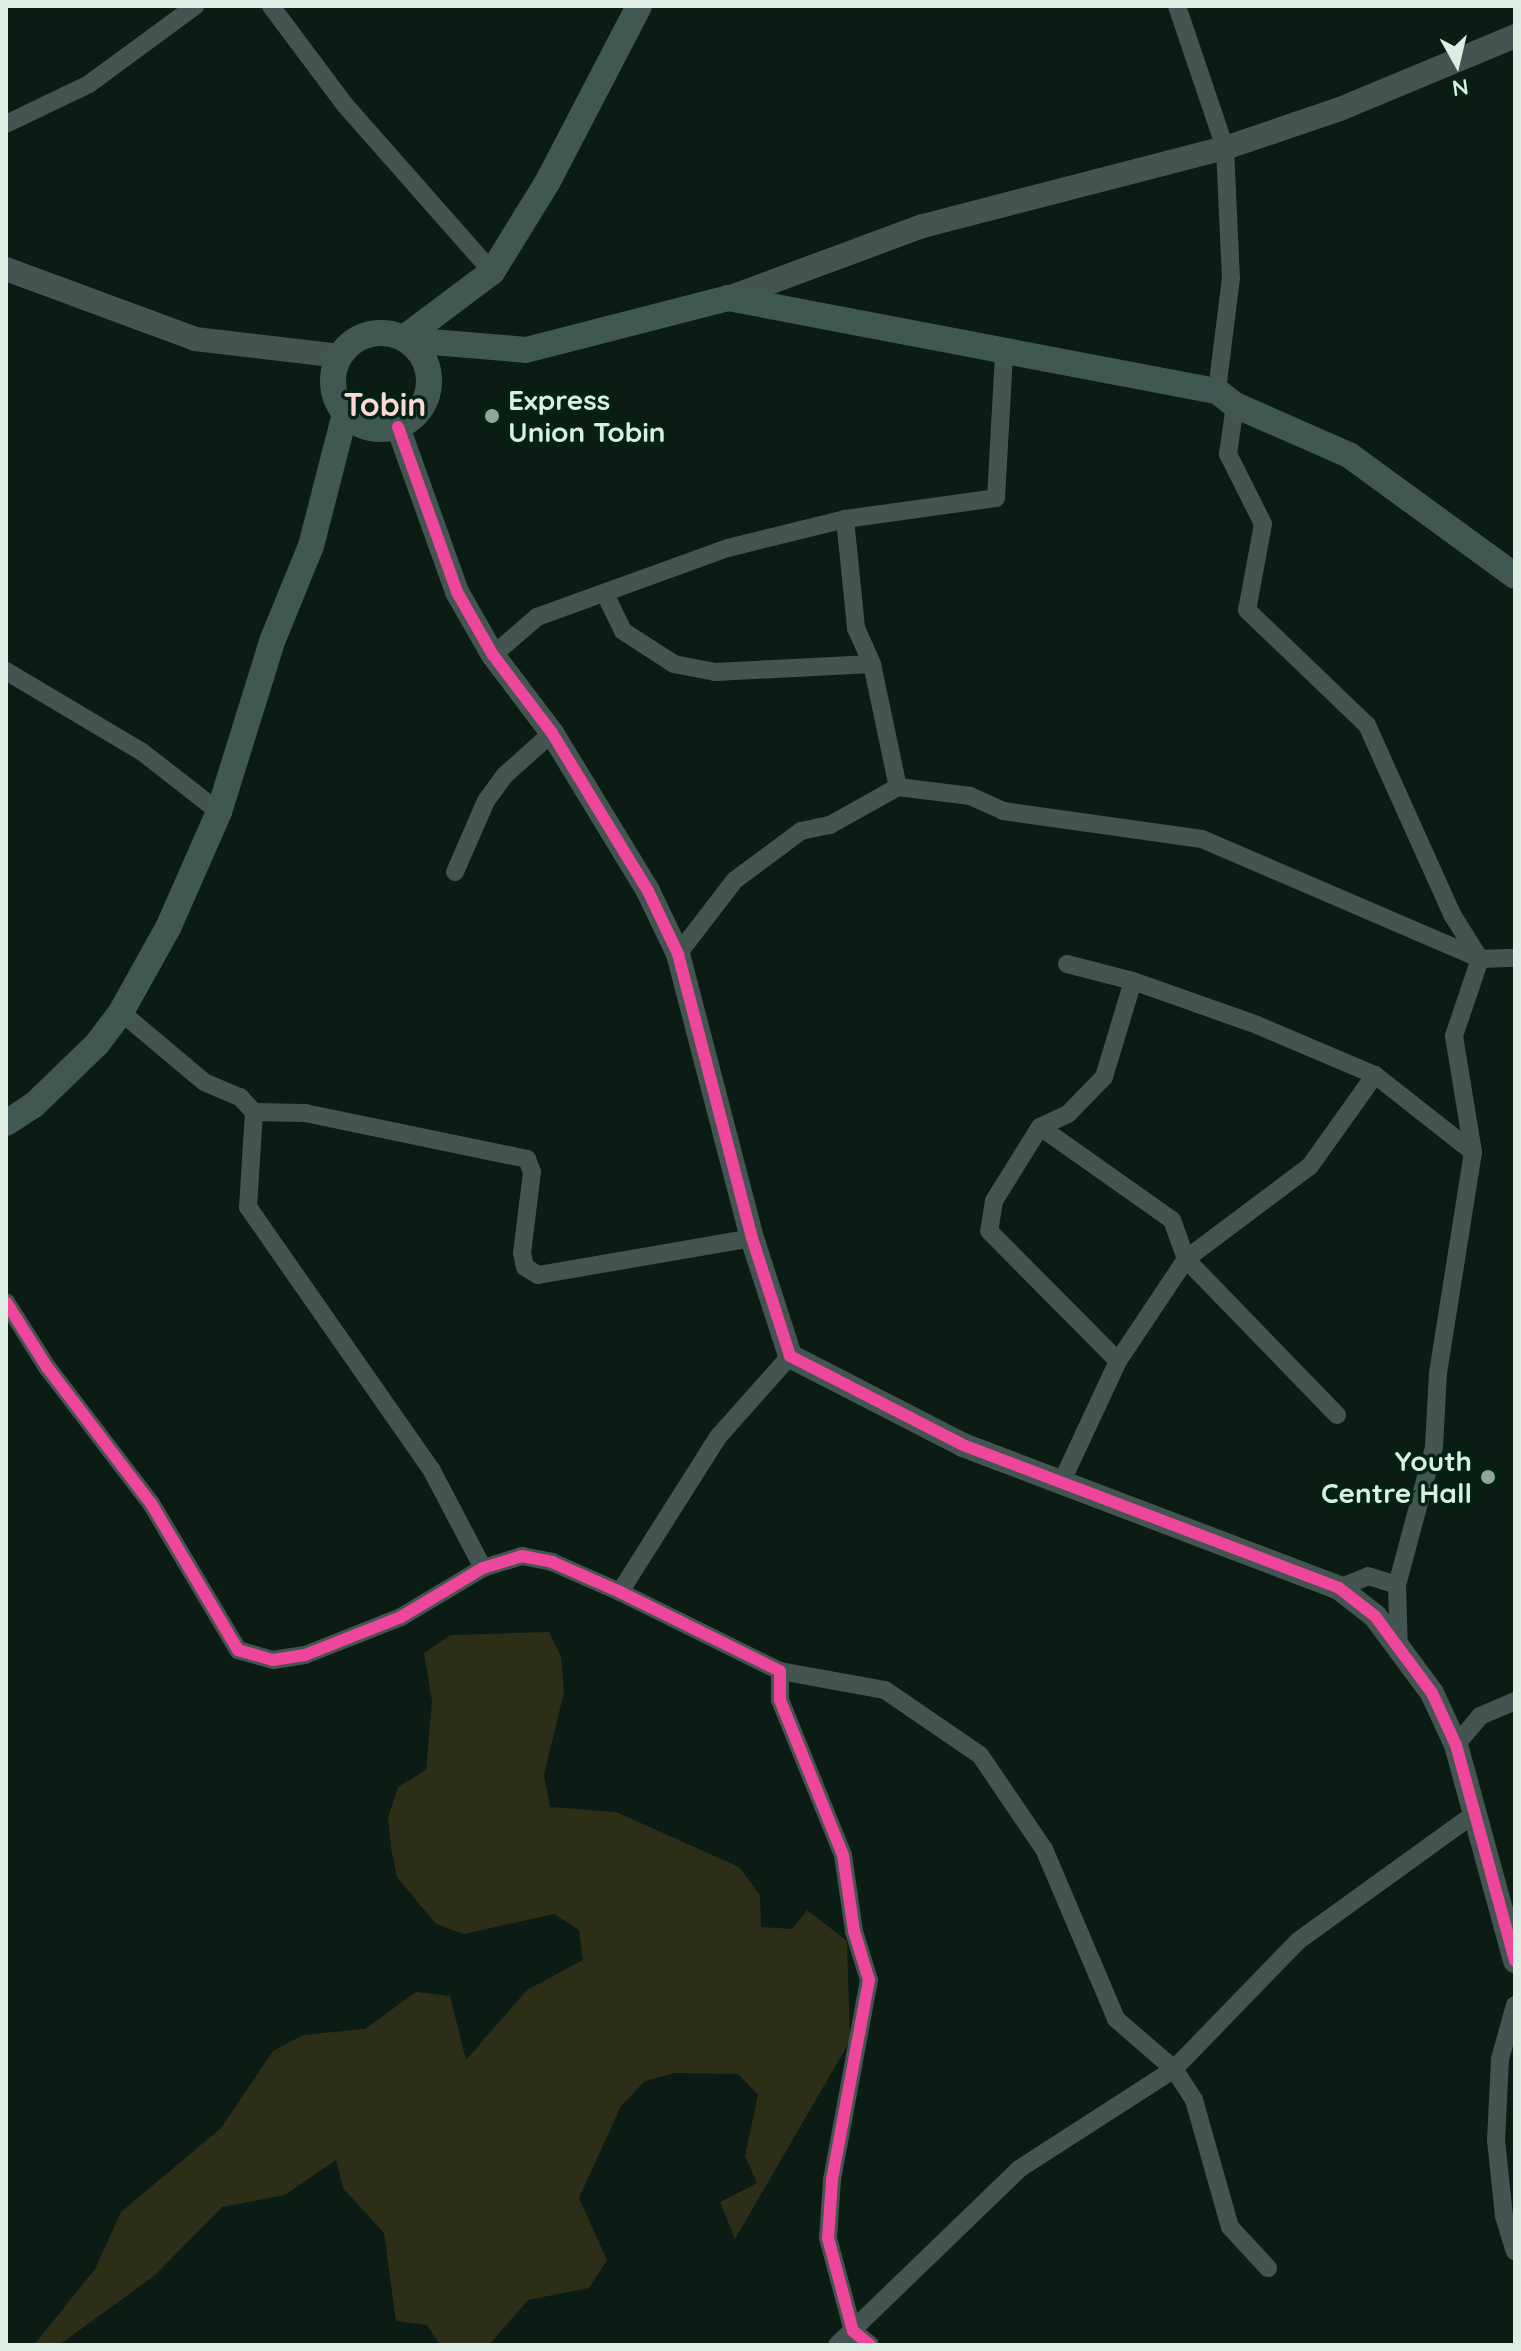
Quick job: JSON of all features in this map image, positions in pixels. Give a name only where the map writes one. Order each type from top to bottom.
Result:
[{"type":"main road","points":[[406,339],[492,272],[547,183],[630,11]]},
{"type":"main road","points":[[406,339],[426,360],[431,387],[420,412],[398,427],[370,429],[345,414],[333,386],[340,356],[368,334],[526,350],[728,298],[1226,398],[1349,455],[1515,576]]},
{"type":"main road","points":[[8,1117],[77,1066],[121,1012],[168,928],[219,812],[273,639],[311,546],[345,414]]},
{"type":"street","points":[[6,124],[89,84],[195,6]]},
{"type":"street","points":[[271,6],[345,105],[492,272]]},
{"type":"street","points":[[1177,6],[1225,148],[1231,278],[1226,398],[1228,454],[1263,524],[1247,610],[1367,725],[1453,916],[1480,959]]},
{"type":"street","points":[[728,298],[923,226],[1225,148],[1340,109],[1515,36]]},
{"type":"street","points":[[6,269],[195,339],[340,356]]},
{"type":"street","points":[[493,655],[537,617],[606,596],[728,548],[845,519],[996,498],[1004,353]]},
{"type":"street","points":[[398,427],[457,592],[493,655],[552,733],[648,891],[678,954],[752,1238],[790,1356],[963,1445],[1063,1479],[1339,1588],[1375,1616],[1432,1693],[1456,1745],[1515,1961]]},
{"type":"street","points":[[845,519],[856,628],[872,664],[898,787]]},
{"type":"street","points":[[606,596],[623,631],[674,664],[715,672],[872,664]]},
{"type":"street","points":[[6,671],[141,751],[219,812]]},
{"type":"street","points":[[455,872],[486,801],[505,775],[552,733]]},
{"type":"street","points":[[678,954],[735,880],[801,831],[830,825],[898,787],[970,796],[1003,811],[1202,839],[1233,848],[1480,959],[1515,958]]},
{"type":"street","points":[[1399,1651],[1397,1585],[1434,1447],[1438,1373],[1473,1152],[1454,1036],[1480,959]]},
{"type":"street","points":[[1067,964],[1133,981],[1375,1075],[1473,1152]]},
{"type":"street","points":[[1118,1361],[989,1231],[994,1201],[1040,1127],[1068,1114],[1104,1077],[1133,981]]},
{"type":"street","points":[[121,1012],[204,1082],[240,1097],[254,1112],[305,1113],[527,1159],[532,1172],[522,1253],[525,1267],[538,1275],[752,1238]]},
{"type":"street","points":[[1063,1479],[1118,1361],[1186,1259],[1310,1166],[1375,1075]]},
{"type":"street","points":[[254,1112],[248,1207],[431,1469],[483,1568]]},
{"type":"street","points":[[1040,1127],[1172,1220],[1186,1259],[1337,1415]]},
{"type":"street","points":[[6,1302],[47,1367],[152,1505],[238,1650],[273,1660],[305,1655],[401,1617],[483,1568],[522,1556],[552,1562],[620,1592],[780,1671],[885,1690],[980,1755],[1044,1849],[1116,2019],[1174,2069],[1194,2100],[1230,2227],[1268,2268]]},
{"type":"street","points":[[620,1592],[718,1437],[790,1356]]},
{"type":"street","points":[[1339,1588],[1368,1576],[1397,1585]]},
{"type":"street","points":[[780,1671],[780,1700],[843,1855],[854,1931],[869,1980],[832,2180],[828,2238],[853,2331],[870,2345]]},
{"type":"street","points":[[1456,1745],[1480,1716],[1515,1701]]},
{"type":"street","points":[[837,2345],[1019,2169],[1174,2069],[1298,1941],[1474,1814]]},
{"type":"street","points":[[1515,2005],[1500,2059],[1496,2140],[1504,2216],[1515,2251]]},
{"type":"green space","points":[[549,1632],[561,1657],[564,1692],[544,1775],[550,1807],[616,1812],[739,1867],[760,1895],[761,1927],[792,1929],[807,1910],[847,1941],[850,2041],[735,2239],[720,2202],[757,2183],[745,2156],[758,2095],[738,2074],[675,2073],[645,2081],[621,2106],[579,2198],[607,2260],[589,2288],[528,2300],[489,2345],[440,2345],[427,2325],[396,2321],[384,2233],[343,2188],[336,2160],[285,2195],[222,2207],[154,2276],[59,2345],[34,2345],[95,2269],[121,2212],[221,2128],[273,2051],[303,2035],[365,2029],[416,1992],[450,1996],[466,2060],[527,1990],[583,1960],[579,1930],[554,1914],[464,1934],[436,1924],[397,1877],[391,1848],[388,1818],[398,1787],[426,1770],[432,1701],[424,1653],[450,1635]]},
{"type":"cycle path","points":[[398,427],[457,592],[493,655],[552,733],[648,891],[678,954],[752,1238],[790,1356],[963,1445],[1339,1588],[1375,1616],[1432,1693],[1456,1745],[1515,1961]]},
{"type":"cycle path","points":[[6,1302],[47,1367],[152,1505],[238,1650],[273,1660],[305,1655],[401,1617],[483,1568],[522,1556],[552,1562],[620,1592],[780,1671],[780,1700],[843,1855],[854,1931],[869,1980],[832,2180],[828,2238],[853,2331],[870,2345]]},
{"type":"place","name":"Express Union Tobin","points":[[492,416]]},
{"type":"place","name":"Youth Centre Hall","points":[[1488,1477]]},
{"type":"district","name":"Tobin","points":[[385,404]]}]
